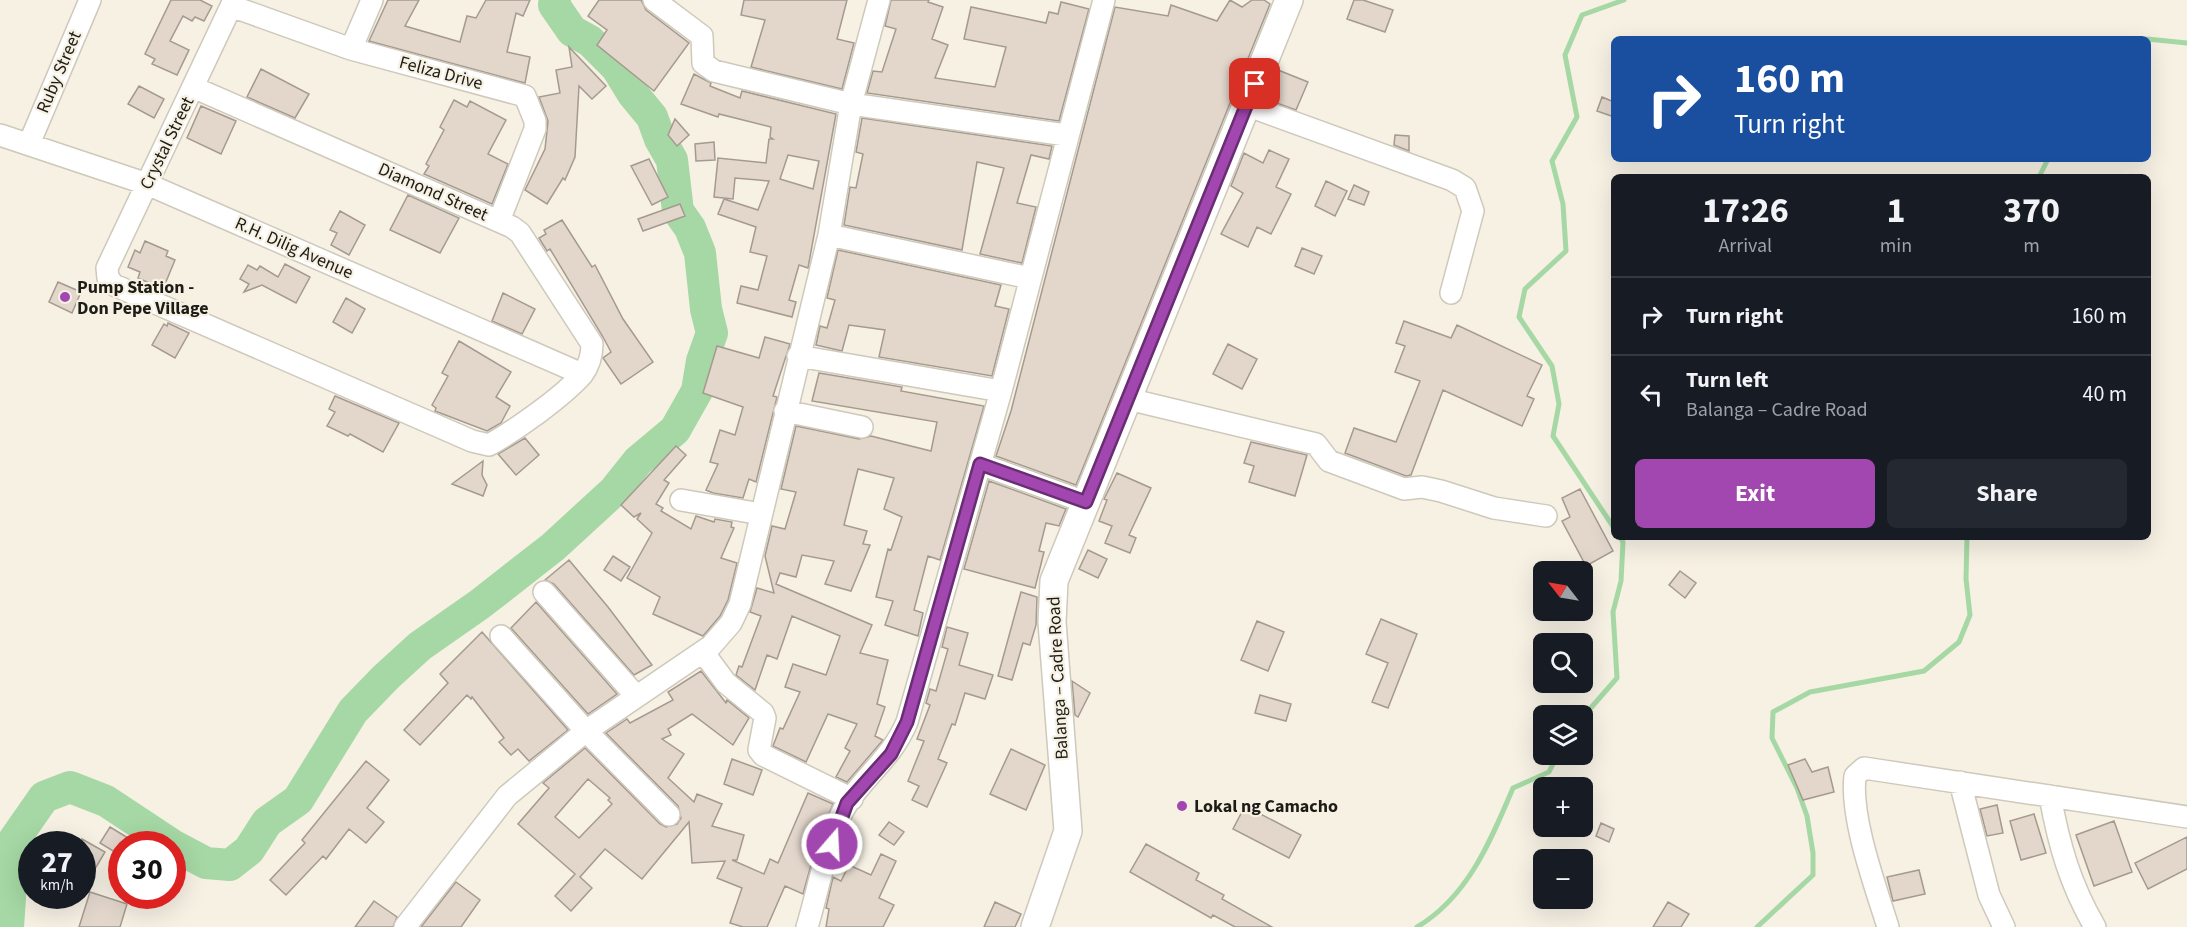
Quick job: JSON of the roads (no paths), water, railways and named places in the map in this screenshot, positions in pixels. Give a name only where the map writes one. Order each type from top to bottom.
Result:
[{"type":"street","name":"Ruby Street","points":[[29,144],[90,0]]},
{"type":"street","points":[[351,49],[372,0]]},
{"type":"street","points":[[654,0],[702,36],[703,63],[714,71],[851,104],[1066,135]]},
{"type":"street","points":[[405,927],[507,796],[586,731],[703,652],[722,635],[740,604],[829,235],[851,104],[879,0]]},
{"type":"street","points":[[807,927],[838,823],[852,799],[891,754],[907,722],[1001,391],[1066,135],[1104,0]]},
{"type":"street","name":"Balanga – Cadre Road","points":[[1035,927],[1068,831],[1052,622],[1053,586],[1289,0]]},
{"type":"street","name":"Feliza Drive","points":[[233,3],[351,49],[525,96],[535,121],[535,129],[499,221]]},
{"type":"street","name":"Crystal Street","points":[[233,3],[195,88],[107,268],[108,278],[114,285],[472,441],[489,446],[524,422],[582,374]]},
{"type":"street","name":"Diamond Street","points":[[195,88],[499,221],[520,233],[592,344],[592,354],[582,374]]},
{"type":"street","points":[[1246,105],[1452,180],[1465,188],[1473,211],[1451,293]]},
{"type":"street","name":"R.H. Dilig Avenue","points":[[0,135],[147,184],[582,374]]},
{"type":"street","points":[[829,235],[1030,278]]},
{"type":"street","points":[[798,356],[1001,391]]},
{"type":"street","points":[[1128,399],[1316,444],[1329,461],[1404,489],[1422,488],[1441,491],[1494,508],[1546,516]]},
{"type":"street","points":[[785,411],[862,427]]},
{"type":"street","points":[[980,464],[1086,502]]},
{"type":"street","points":[[681,500],[761,514]]},
{"type":"street","points":[[544,592],[636,696]]},
{"type":"street","points":[[501,636],[586,731],[669,815]]},
{"type":"street","points":[[703,652],[726,683],[763,713],[765,718],[759,750],[764,755],[852,799]]},
{"type":"street","points":[[1888,927],[1865,851],[1854,788],[1855,776],[1864,768],[2187,817]]},
{"type":"street","points":[[1960,783],[1989,895],[2004,927]]},
{"type":"street","points":[[2050,796],[2057,832],[2076,893],[2095,927]]},
{"type":"waterway","points":[[186,852],[206,863],[230,865],[249,850],[267,822],[298,800],[353,711],[386,677],[420,646],[480,604],[553,547],[614,491],[638,461],[675,430],[697,391],[702,361],[712,333],[706,309],[700,253],[690,228],[678,211],[672,160],[660,139],[652,117],[633,94],[617,68],[590,41],[572,31],[554,5],[555,0]]},
{"type":"waterway","points":[[1611,523],[1553,436],[1559,404],[1552,366],[1519,317],[1525,289],[1566,251],[1563,204],[1552,161],[1577,117],[1565,55],[1582,15],[1624,0]]},
{"type":"waterway","points":[[2151,39],[2187,43]]},
{"type":"waterway","points":[[2040,174],[2046,162]]},
{"type":"waterway","points":[[1593,705],[1617,678],[1613,612],[1621,581],[1622,540]]},
{"type":"waterway","points":[[1757,927],[1813,875],[1813,853],[1807,816],[1797,788],[1772,738],[1773,712],[1810,692],[1924,671],[1959,642],[1970,615],[1966,579],[1967,540]]},
{"type":"waterway","points":[[1417,927],[1435,915],[1464,884],[1486,847],[1513,788],[1549,772],[1552,765]]},
{"type":"waterway","points":[[8,927],[14,840],[44,797],[70,787],[106,801],[151,831]]},
{"type":"place","name":"Pump Station - Don Pepe Village","points":[[65,297]]},
{"type":"place","name":"Lokal ng Camacho","points":[[1182,806]]}]
